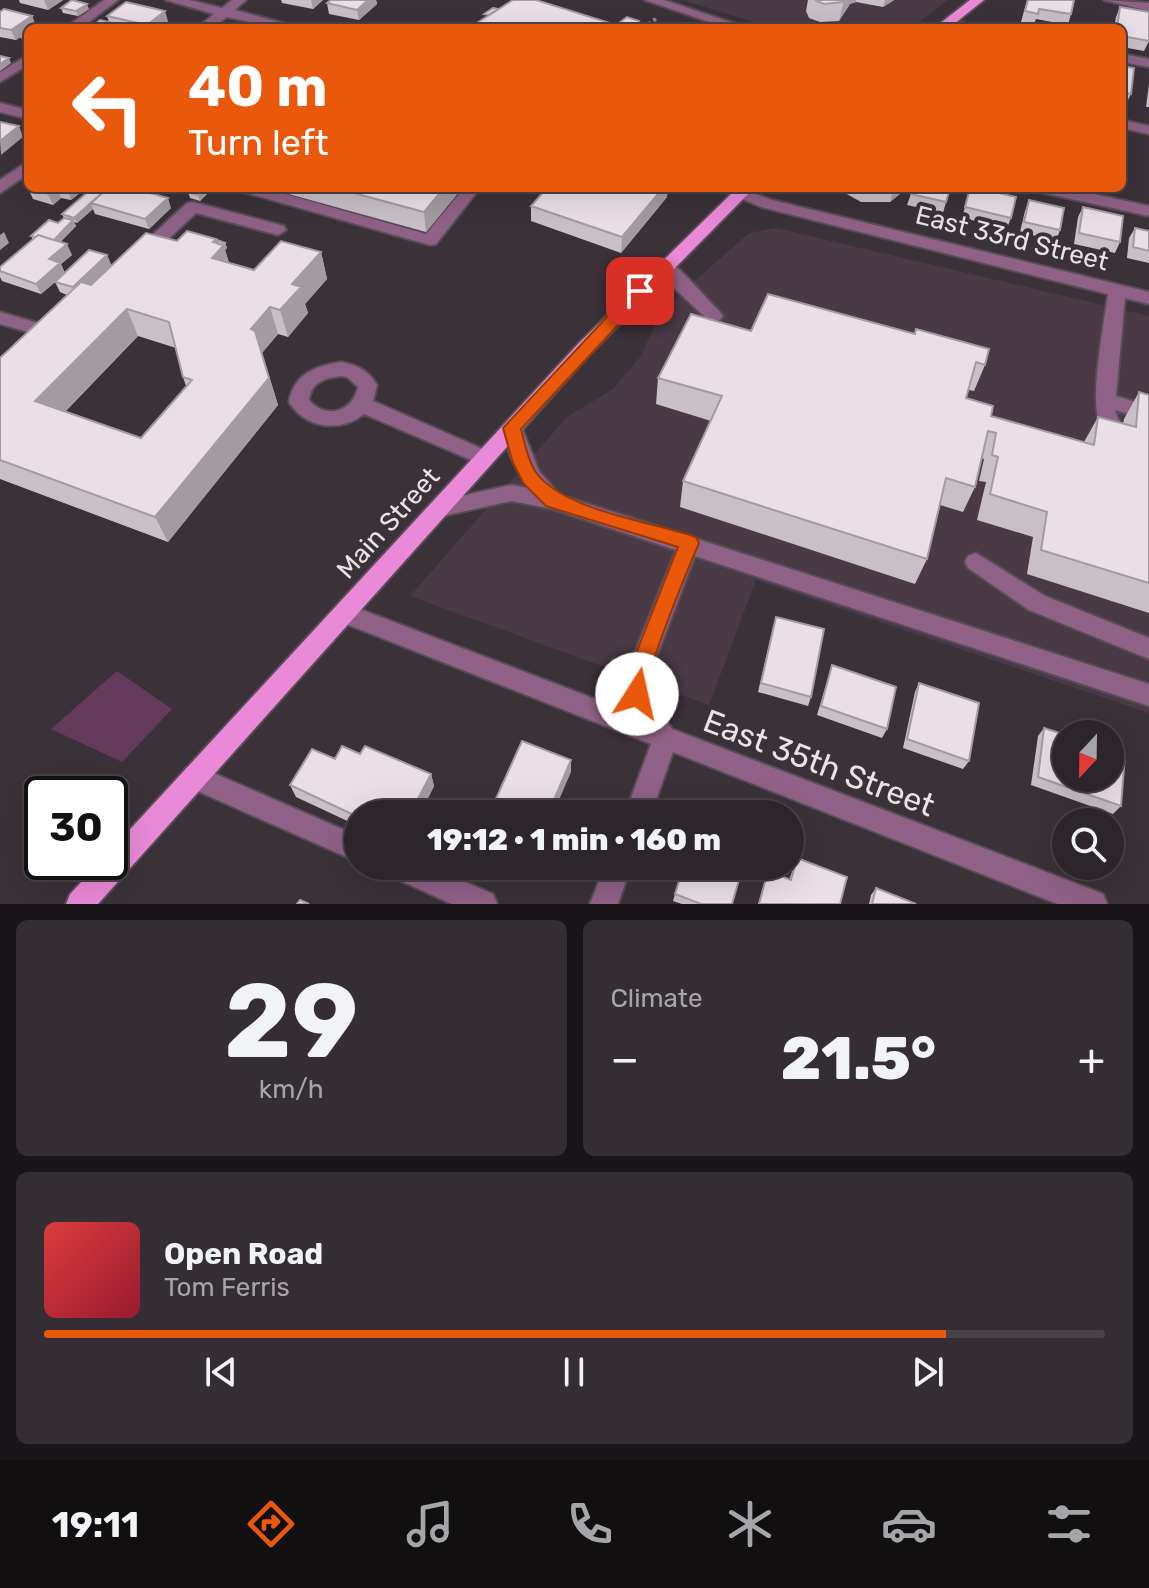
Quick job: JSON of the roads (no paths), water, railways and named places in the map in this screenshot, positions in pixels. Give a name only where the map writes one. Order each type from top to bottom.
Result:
[{"type":"main road","points":[[947,24],[978,0]]},
{"type":"main road","name":"Main Street","points":[[80,904],[512,428],[734,192]]},
{"type":"street","points":[[78,24],[112,0]]},
{"type":"street","points":[[172,0],[276,24]]},
{"type":"street","points":[[209,24],[240,0]]},
{"type":"street","points":[[651,0],[728,24]]},
{"type":"street","points":[[1110,0],[1149,7]]},
{"type":"street","points":[[1126,59],[1149,63]]},
{"type":"street","points":[[0,78],[24,62]]},
{"type":"street","points":[[0,107],[24,114]]},
{"type":"street","points":[[1126,125],[1149,130]]},
{"type":"street","points":[[0,188],[24,169]]},
{"type":"street","points":[[260,192],[430,240],[469,192]]},
{"type":"street","name":"East 33rd Street","points":[[740,192],[767,204],[1149,298]]},
{"type":"street","points":[[1062,192],[1149,211]]},
{"type":"street","points":[[124,271],[193,207],[278,230]]},
{"type":"street","points":[[666,265],[681,285],[714,316]]},
{"type":"street","points":[[1117,290],[1105,400],[1109,423],[1122,434]]},
{"type":"street","points":[[0,318],[60,331]]},
{"type":"street","points":[[1105,400],[1149,413]]},
{"type":"street","points":[[363,405],[485,458]]},
{"type":"street","points":[[512,428],[519,458],[531,479],[553,501]]},
{"type":"street","points":[[438,509],[511,493],[553,501],[1149,695]]},
{"type":"street","points":[[643,800],[665,740],[637,694],[636,679],[689,543]]},
{"type":"street","points":[[976,562],[1037,603],[1149,649]]},
{"type":"street","name":"East 35th Street","points":[[344,613],[1093,904]]},
{"type":"street","points":[[195,777],[344,843]]},
{"type":"street","points":[[429,880],[483,904]]},
{"type":"street","points":[[604,904],[613,880]]}]
